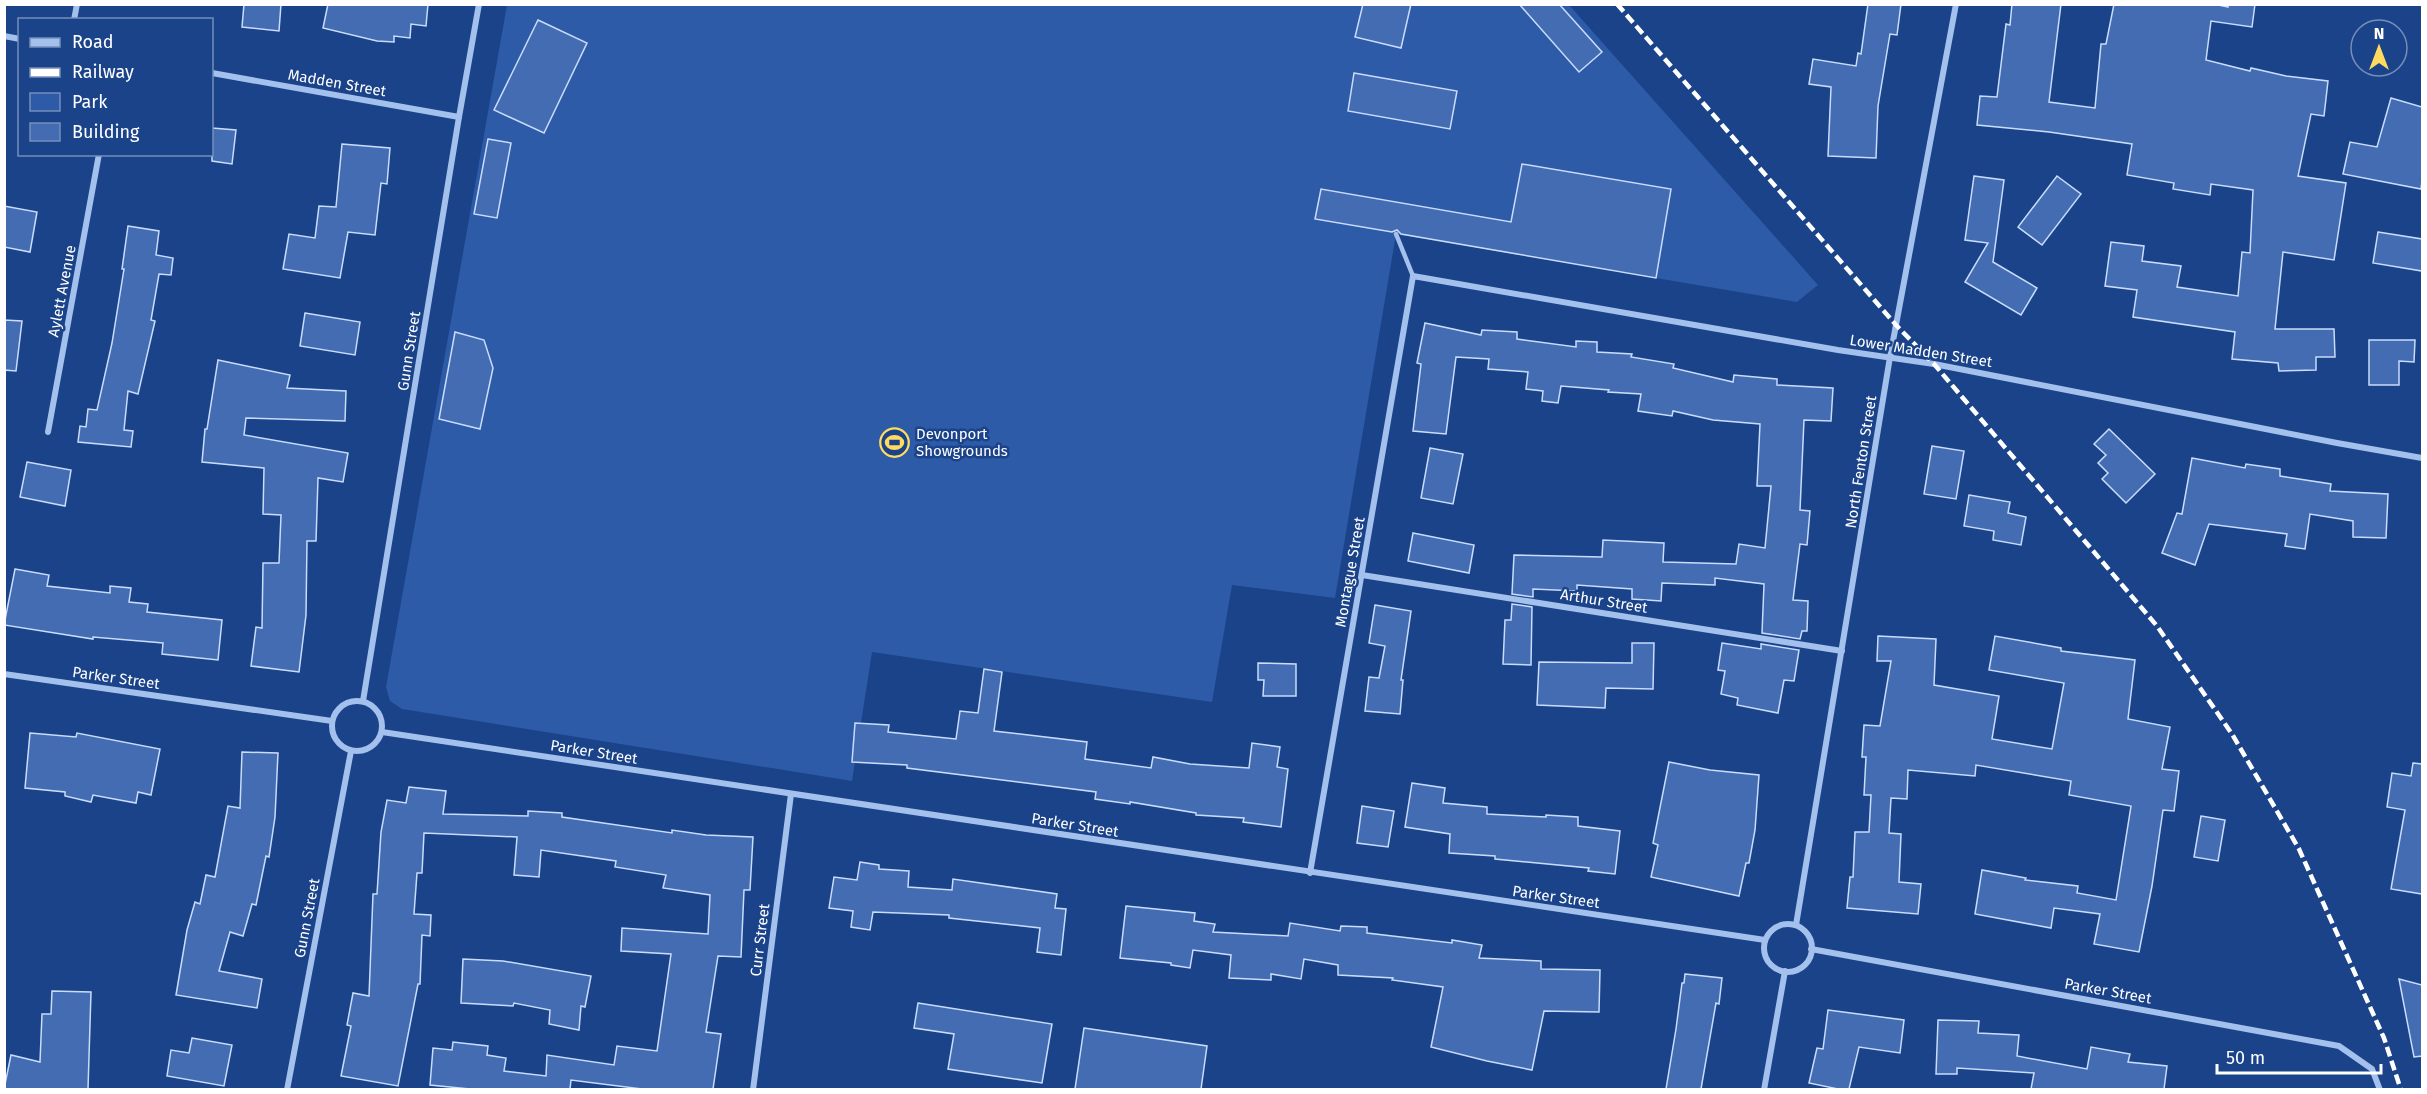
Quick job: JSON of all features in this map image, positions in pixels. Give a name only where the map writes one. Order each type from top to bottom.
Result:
[{"type":"street","name":"Gunn Street","points":[[363,701],[479,4]]},
{"type":"street","name":"North Fenton Street","points":[[1796,925],[1890,357],[1956,4]]},
{"type":"street","name":"Madden Street","points":[[213,73],[459,117]]},
{"type":"street","name":"Aylett Avenue","points":[[48,432],[99,156]]},
{"type":"street","name":"Lower Madden Street","points":[[1413,276],[1934,364],[2422,458]]},
{"type":"street","name":"Montague Street","points":[[1310,873],[1413,276]]},
{"type":"street","name":"Arthur Street","points":[[1362,574],[1842,651]]},
{"type":"street","name":"Parker Street","points":[[4,674],[332,721]]},
{"type":"street","points":[[363,701],[378,711],[382,732],[372,747],[351,751],[336,741],[332,733],[332,721],[341,706],[349,702],[363,701]]},
{"type":"street","name":"Parker Street","points":[[382,732],[1765,940]]},
{"type":"street","name":"Gunn Street","points":[[287,1089],[351,751]]},
{"type":"street","name":"Curr Street","points":[[753,1089],[791,794]]},
{"type":"street","points":[[1780,925],[1796,925],[1808,935],[1811,950],[1804,964],[1798,969],[1785,971],[1777,969],[1766,957],[1765,940],[1772,929],[1780,925]]},
{"type":"street","name":"Parker Street","points":[[1811,950],[2339,1046],[2372,1069],[2380,1089]]},
{"type":"street","points":[[1764,1089],[1785,971]]},
{"type":"lane","points":[[1396,234],[1413,276]]},
{"type":"green space","name":"Devonport Showgrounds","points":[[507,5],[1569,5],[1818,285],[1797,302],[1396,234],[1335,598],[1232,585],[1212,702],[872,652],[852,781],[402,709],[390,701],[386,687]]},
{"type":"building","points":[[244,4],[281,4],[279,31],[242,27]]},
{"type":"building","points":[[328,4],[428,4],[426,26],[411,24],[410,38],[394,36],[394,42],[377,41],[323,28]]},
{"type":"building","points":[[1363,4],[1411,4],[1401,48],[1355,37]]},
{"type":"building","points":[[1519,4],[1559,4],[1602,52],[1579,72]]},
{"type":"building","points":[[1868,4],[1901,4],[1897,35],[1890,34],[1878,106],[1876,158],[1828,156],[1831,87],[1809,84],[1813,59],[1856,66],[1858,53],[1861,54]]},
{"type":"building","points":[[2012,4],[2061,4],[2049,102],[2095,108],[2101,44],[2106,44],[2114,4],[2214,4],[2228,7],[2228,4],[2255,4],[2252,27],[2211,21],[2206,60],[2250,71],[2251,68],[2286,76],[2328,81],[2324,116],[2311,114],[2298,176],[2346,183],[2334,260],[2283,252],[2275,329],[2334,329],[2335,357],[2316,357],[2316,370],[2279,371],[2278,363],[2232,359],[2235,332],[2133,317],[2137,290],[2105,286],[2111,242],[2144,246],[2142,261],[2181,266],[2177,287],[2238,296],[2242,252],[2250,253],[2253,190],[2211,184],[2210,195],[2173,189],[2174,183],[2127,175],[2132,144],[2049,132],[1977,125],[1980,96],[1997,97],[2006,24],[2010,25]]},
{"type":"building","points":[[538,20],[587,43],[544,133],[494,110]]},
{"type":"building","points":[[1354,73],[1457,91],[1450,129],[1348,111]]},
{"type":"building","points":[[2391,98],[2422,107],[2421,189],[2343,174],[2350,142],[2377,147]]},
{"type":"building","points":[[213,128],[236,130],[232,164],[212,161]]},
{"type":"building","points":[[488,139],[511,143],[497,218],[474,214]]},
{"type":"building","points":[[342,144],[390,148],[387,184],[381,183],[375,235],[348,232],[340,278],[283,269],[289,234],[315,238],[319,206],[336,207]]},
{"type":"building","points":[[1522,164],[1671,189],[1656,278],[1401,234],[1397,230],[1392,232],[1315,219],[1321,189],[1511,222]]},
{"type":"building","points":[[1974,176],[2004,180],[1993,262],[2037,288],[2021,315],[1965,282],[1988,243],[1965,240]]},
{"type":"building","points":[[2057,176],[2081,194],[2042,245],[2018,227]]},
{"type":"building","points":[[4,206],[37,212],[30,252],[4,247]]},
{"type":"building","points":[[128,226],[159,231],[156,255],[173,258],[171,275],[159,274],[151,320],[155,321],[138,394],[128,391],[124,430],[133,431],[131,447],[78,442],[80,426],[86,427],[88,409],[97,410],[112,343],[124,269],[122,269]]},
{"type":"building","points":[[2378,232],[2422,239],[2422,271],[2373,263]]},
{"type":"building","points":[[305,313],[360,322],[355,355],[300,346]]},
{"type":"building","points":[[4,320],[22,321],[16,371],[4,370]]},
{"type":"building","points":[[1425,323],[1481,335],[1482,330],[1517,332],[1517,339],[1576,347],[1576,341],[1597,342],[1597,352],[1632,354],[1631,357],[1674,364],[1673,368],[1733,382],[1734,375],[1777,379],[1777,385],[1833,388],[1831,421],[1804,420],[1800,510],[1810,511],[1807,545],[1800,544],[1793,600],[1808,601],[1807,631],[1802,631],[1800,639],[1762,633],[1764,584],[1715,578],[1715,585],[1662,583],[1661,601],[1632,599],[1632,589],[1577,585],[1577,591],[1533,589],[1533,597],[1512,594],[1514,555],[1602,557],[1603,540],[1664,543],[1663,562],[1736,564],[1739,544],[1765,548],[1771,486],[1757,486],[1760,424],[1713,420],[1673,411],[1672,416],[1638,411],[1641,394],[1608,392],[1609,390],[1561,386],[1558,403],[1542,401],[1543,391],[1526,389],[1528,372],[1488,369],[1489,359],[1456,357],[1446,434],[1413,431],[1421,364],[1417,363]]},
{"type":"building","points":[[455,332],[484,340],[493,368],[480,429],[439,419]]},
{"type":"building","points":[[2369,340],[2415,340],[2414,362],[2399,361],[2399,385],[2369,385]]},
{"type":"building","points":[[218,360],[290,375],[287,388],[346,391],[345,421],[246,418],[244,435],[348,453],[343,482],[318,478],[316,541],[307,541],[306,615],[299,672],[251,666],[256,627],[262,628],[263,563],[279,563],[281,515],[263,514],[264,468],[202,462],[205,429],[207,429]]},
{"type":"building","points":[[2109,429],[2155,474],[2126,503],[2102,479],[2108,473],[2098,463],[2106,455],[2094,444]]},
{"type":"building","points":[[1932,446],[1964,451],[1956,499],[1924,494]]},
{"type":"building","points":[[1430,448],[1463,454],[1453,504],[1421,498]]},
{"type":"building","points":[[2192,458],[2245,468],[2246,464],[2280,469],[2280,476],[2331,484],[2330,491],[2388,494],[2386,538],[2353,537],[2353,521],[2310,514],[2305,549],[2285,546],[2287,534],[2209,524],[2195,565],[2162,553],[2177,513],[2182,514]]},
{"type":"building","points":[[27,462],[71,470],[65,506],[20,497]]},
{"type":"building","points":[[1969,495],[2010,502],[2008,513],[2026,517],[2021,545],[1993,540],[1994,531],[1964,526]]},
{"type":"building","points":[[1413,533],[1474,545],[1469,573],[1408,561]]},
{"type":"building","points":[[15,569],[49,575],[47,586],[110,593],[110,586],[131,588],[129,602],[148,604],[147,612],[222,620],[218,660],[162,654],[163,643],[93,637],[93,639],[4,625]]},
{"type":"building","points":[[1512,604],[1532,607],[1531,665],[1503,664],[1505,620],[1511,620]]},
{"type":"building","points":[[1375,605],[1411,611],[1401,680],[1403,680],[1400,714],[1365,711],[1369,677],[1379,678],[1385,646],[1369,643]]},
{"type":"building","points":[[1878,636],[1936,639],[1934,685],[1999,696],[1992,739],[2052,749],[2064,683],[1989,670],[1995,636],[2061,648],[2061,651],[2135,660],[2128,719],[2170,727],[2162,769],[2179,771],[2174,811],[2163,810],[2152,886],[2139,952],[2094,944],[2100,914],[2054,908],[2051,928],[1975,914],[1982,870],[2026,878],[2025,880],[2078,886],[2077,893],[2116,900],[2131,806],[2069,795],[2071,781],[1976,765],[1975,776],[1908,770],[1907,799],[1891,798],[1889,833],[1901,834],[1899,882],[1921,884],[1918,914],[1847,908],[1850,877],[1853,877],[1855,832],[1869,832],[1871,795],[1864,795],[1866,757],[1862,757],[1864,725],[1880,726],[1891,661],[1877,661]]},
{"type":"building","points":[[1632,643],[1654,643],[1653,689],[1606,688],[1605,708],[1537,705],[1539,662],[1632,663]]},
{"type":"building","points":[[1722,643],[1761,649],[1761,644],[1799,650],[1794,681],[1784,680],[1778,713],[1737,705],[1738,698],[1721,694],[1725,671],[1718,670]]},
{"type":"building","points":[[1258,663],[1296,664],[1296,696],[1263,696],[1264,680],[1258,680]]},
{"type":"building","points":[[984,669],[1002,672],[994,731],[1087,742],[1085,759],[1151,768],[1153,757],[1190,764],[1249,768],[1252,743],[1280,747],[1277,767],[1288,769],[1281,827],[1243,822],[1244,818],[1196,815],[1196,813],[1130,802],[1130,804],[1095,799],[1096,792],[907,768],[907,765],[852,762],[855,723],[889,725],[888,732],[956,739],[960,711],[978,713]]},
{"type":"building","points":[[30,733],[76,737],[77,733],[160,749],[151,795],[138,792],[136,803],[93,795],[91,802],[65,796],[65,792],[25,788]]},
{"type":"building","points":[[242,752],[278,753],[275,817],[269,857],[266,856],[256,905],[252,904],[243,936],[230,932],[219,971],[262,979],[257,1008],[176,995],[187,930],[195,902],[200,904],[206,875],[215,877],[228,806],[240,808]]},
{"type":"building","points":[[1669,762],[1710,770],[1759,775],[1755,830],[1749,863],[1746,863],[1739,896],[1651,877],[1658,845],[1653,843]]},
{"type":"building","points":[[2413,763],[2422,764],[2422,894],[2391,889],[2405,810],[2387,807],[2392,773],[2411,776]]},
{"type":"building","points":[[1412,783],[1445,788],[1443,803],[1487,807],[1487,814],[1578,817],[1578,826],[1620,831],[1615,874],[1588,871],[1589,868],[1495,859],[1495,856],[1449,853],[1450,834],[1405,827]]},
{"type":"building","points":[[409,787],[446,791],[443,814],[528,816],[528,811],[562,813],[562,817],[672,833],[672,830],[706,835],[753,837],[750,890],[744,890],[741,957],[718,956],[706,1032],[721,1034],[713,1089],[642,1089],[571,1080],[570,1089],[470,1089],[430,1085],[433,1048],[452,1050],[453,1042],[488,1046],[487,1055],[506,1058],[504,1071],[546,1076],[547,1055],[614,1065],[617,1046],[657,1051],[671,954],[621,951],[622,928],[708,934],[710,895],[663,888],[666,875],[615,867],[616,861],[541,850],[539,877],[514,875],[517,837],[424,833],[422,873],[417,873],[414,914],[431,915],[430,936],[422,935],[420,984],[418,984],[398,1086],[341,1076],[351,1026],[347,1025],[353,993],[369,996],[373,894],[377,894],[381,832],[387,800],[406,803]]},
{"type":"building","points":[[1362,806],[1394,811],[1388,847],[1357,843]]},
{"type":"building","points":[[2201,816],[2225,820],[2218,861],[2194,857]]},
{"type":"building","points":[[860,862],[879,865],[879,869],[909,871],[908,887],[952,890],[953,879],[1057,894],[1055,908],[1066,909],[1061,955],[1037,952],[1040,928],[949,918],[949,915],[873,912],[870,930],[851,927],[853,911],[829,908],[834,877],[857,880]]},
{"type":"building","points":[[1126,906],[1195,913],[1194,921],[1215,924],[1213,932],[1288,936],[1290,923],[1340,931],[1341,926],[1367,927],[1367,933],[1452,943],[1452,940],[1482,945],[1479,958],[1541,961],[1541,969],[1600,970],[1599,1012],[1544,1011],[1532,1070],[1487,1061],[1431,1047],[1443,987],[1392,980],[1393,978],[1338,975],[1338,965],[1304,959],[1301,979],[1271,974],[1271,980],[1229,978],[1231,955],[1193,950],[1190,968],[1171,965],[1171,963],[1120,958]]},
{"type":"building","points":[[463,959],[503,961],[591,976],[585,1007],[581,1006],[579,1030],[549,1024],[550,1010],[514,1003],[513,1006],[461,1003]]},
{"type":"building","points":[[1685,974],[1722,978],[1719,1004],[1716,1003],[1701,1089],[1666,1089],[1682,983],[1684,983]]},
{"type":"building","points":[[2399,979],[2422,985],[2422,1056],[2414,1057]]},
{"type":"building","points":[[52,991],[91,992],[88,1089],[4,1089],[11,1055],[40,1062],[42,1014],[51,1014]]},
{"type":"building","points":[[918,1003],[1052,1024],[1042,1083],[948,1069],[954,1034],[914,1028]]},
{"type":"building","points":[[1828,1010],[1904,1020],[1900,1053],[1859,1047],[1849,1089],[1809,1083],[1817,1048],[1823,1049]]},
{"type":"building","points":[[1938,1020],[1979,1021],[1978,1033],[2019,1035],[2017,1056],[2087,1069],[2091,1047],[2130,1054],[2128,1062],[2167,1066],[2164,1089],[2031,1089],[2034,1073],[1957,1068],[1957,1074],[1936,1074]]},
{"type":"building","points":[[1084,1028],[1207,1046],[1201,1089],[1075,1089]]},
{"type":"building","points":[[192,1038],[232,1045],[224,1086],[167,1076],[171,1050],[189,1053]]},
{"type":"railway","points":[[1617,4],[1896,325],[1934,364],[2157,626],[2232,734],[2299,849],[2384,1038],[2401,1090]]},
{"type":"place","name":"Devonport Showgrounds","points":[[895,443]]}]
